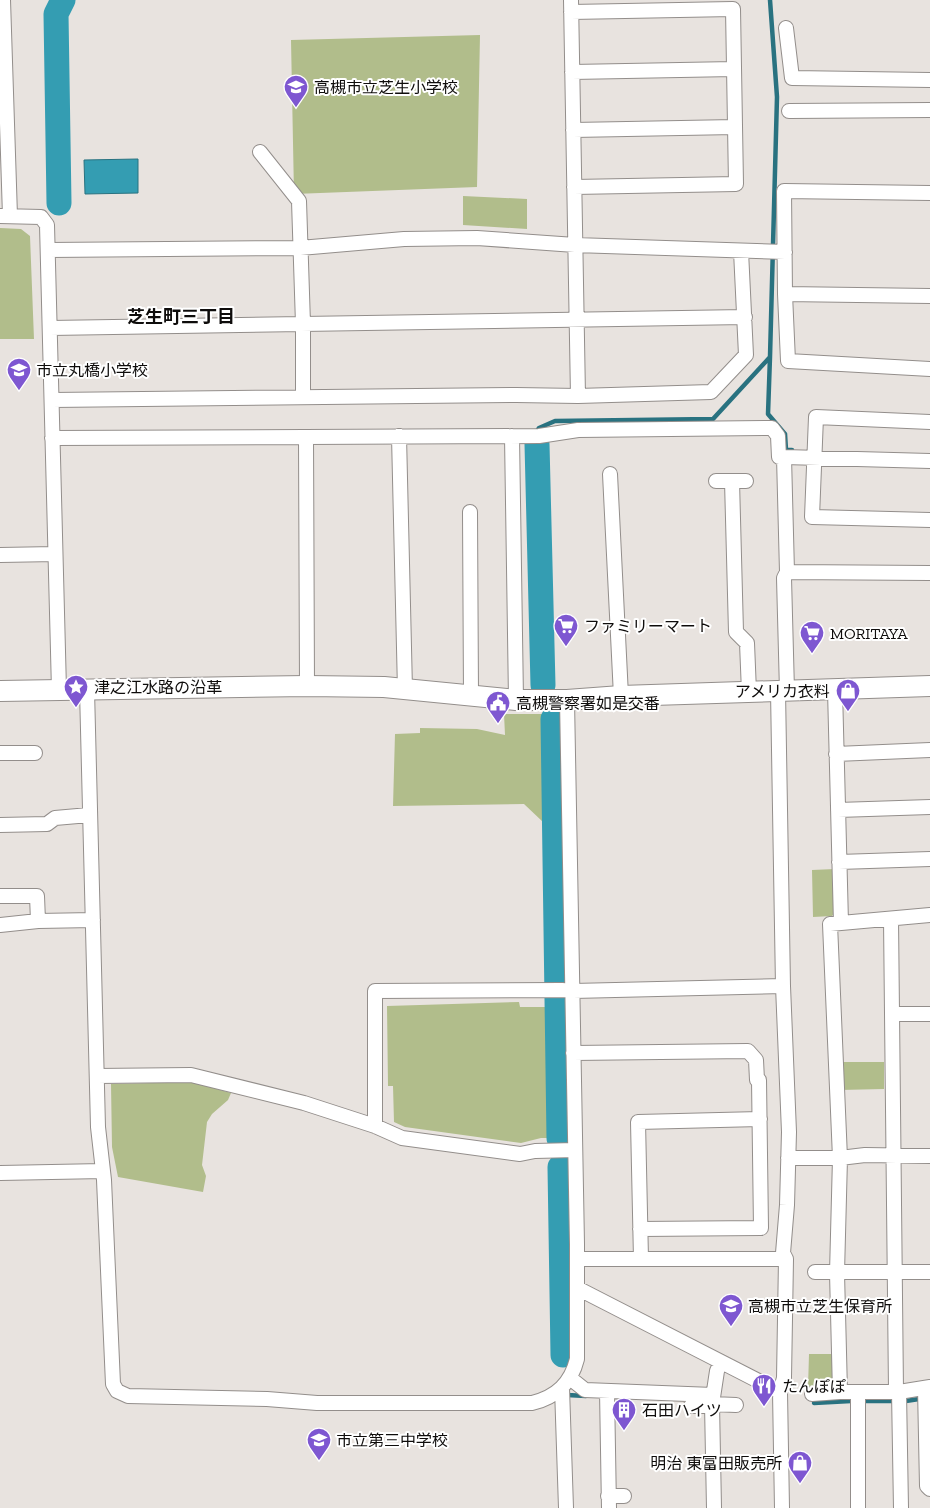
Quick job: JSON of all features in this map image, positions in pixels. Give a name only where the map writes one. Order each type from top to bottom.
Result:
[{"type":"street","points":[[3,0],[5,216],[41,217],[47,225],[58,690]]},
{"type":"street","points":[[574,187],[736,184],[733,10],[571,6],[574,130],[574,187],[578,396]]},
{"type":"street","points":[[786,28],[792,78],[930,80]]},
{"type":"street","points":[[572,72],[734,69]]},
{"type":"street","points":[[789,111],[930,110]]},
{"type":"street","points":[[574,130],[735,127]]},
{"type":"street","points":[[260,152],[298,200],[303,324],[303,397]]},
{"type":"street","points":[[930,193],[784,191],[788,361],[930,369]]},
{"type":"street","points":[[48,250],[300,248],[404,239],[477,238],[575,245],[784,252]]},
{"type":"street","points":[[52,400],[578,396],[711,392],[746,355],[741,251]]},
{"type":"street","points":[[785,294],[930,296]]},
{"type":"street","points":[[50,328],[745,317]]},
{"type":"street","points":[[930,422],[816,418],[812,517],[930,520]]},
{"type":"street","points":[[52,438],[539,436],[578,430],[772,428],[778,436],[779,457],[930,461]]},
{"type":"street","points":[[398,436],[405,690]]},
{"type":"street","points":[[512,436],[516,700]]},
{"type":"street","points":[[306,437],[307,686]]},
{"type":"street","points":[[782,1508],[780,1392],[784,1378],[786,1259],[784,1252],[789,1132],[783,986],[782,691],[784,578],[787,572],[784,457]]},
{"type":"street","points":[[610,474],[622,696]]},
{"type":"street","points":[[716,481],[739,481],[742,582],[736,632],[747,643],[749,692]]},
{"type":"street","points":[[470,512],[471,696]]},
{"type":"street","points":[[0,555],[55,554]]},
{"type":"street","points":[[787,572],[930,573]]},
{"type":"street","points":[[0,691],[307,686],[384,687],[516,700],[568,700],[622,696],[930,686]]},
{"type":"street","points":[[87,690],[98,1126],[103,1171],[111,1376],[115,1388],[124,1395],[267,1399],[317,1403],[532,1403],[548,1398],[566,1383]]},
{"type":"street","points":[[834,690],[841,923]]},
{"type":"street","points":[[566,1508],[566,1383],[577,1358],[573,1053],[562,990],[568,700]]},
{"type":"street","points":[[836,754],[930,750]]},
{"type":"street","points":[[0,753],[35,753]]},
{"type":"street","points":[[838,810],[930,807]]},
{"type":"street","points":[[0,825],[47,824],[55,818],[90,815]]},
{"type":"street","points":[[840,862],[930,859]]},
{"type":"street","points":[[0,896],[37,896],[38,921]]},
{"type":"street","points":[[840,1392],[837,1273],[840,1158],[830,924],[930,915]]},
{"type":"street","points":[[891,919],[897,1392],[901,1508]]},
{"type":"street","points":[[0,925],[38,921],[93,920]]},
{"type":"street","points":[[375,1126],[375,991],[783,986]]},
{"type":"street","points":[[892,1014],[930,1014]]},
{"type":"street","points":[[573,1053],[748,1051],[756,1060],[756,1080],[760,1080],[761,1228],[640,1229]]},
{"type":"street","points":[[97,1076],[192,1075],[304,1103],[375,1126],[402,1138],[520,1154],[534,1151],[575,1150]]},
{"type":"street","points":[[641,1259],[638,1122],[760,1120]]},
{"type":"street","points":[[788,1158],[840,1158],[865,1155],[930,1156]]},
{"type":"street","points":[[0,1173],[103,1171]]},
{"type":"street","points":[[577,1258],[786,1259]]},
{"type":"street","points":[[815,1272],[930,1272]]},
{"type":"street","points":[[577,1288],[780,1392]]},
{"type":"street","points":[[714,1508],[712,1402],[717,1371],[721,1362]]},
{"type":"street","points":[[566,1383],[585,1390],[736,1405]]},
{"type":"street","points":[[812,1394],[897,1392],[928,1387],[927,1486],[930,1489]]},
{"type":"street","points":[[607,1391],[608,1502],[624,1496]]},
{"type":"street","points":[[858,1392],[858,1508]]},
{"type":"street","points":[[691,1406],[712,1402]]},
{"type":"green space","points":[[480,35],[477,187],[294,194],[291,40]]},
{"type":"green space","points":[[463,196],[527,199],[527,229],[463,225]]},
{"type":"green space","points":[[0,228],[21,229],[30,236],[34,339],[0,339]]},
{"type":"green space","points":[[504,714],[546,714],[549,717],[551,822],[543,822],[524,804],[393,806],[395,734],[420,733],[420,728],[477,729],[505,735]]},
{"type":"green space","points":[[835,869],[836,911],[832,916],[813,917],[812,870]]},
{"type":"green space","points":[[519,1002],[520,1007],[554,1007],[556,1138],[541,1138],[521,1143],[405,1127],[394,1122],[393,1086],[388,1086],[387,1006]]},
{"type":"green space","points":[[840,1062],[884,1062],[884,1089],[840,1090]]},
{"type":"green space","points":[[192,1082],[231,1093],[228,1100],[212,1114],[207,1122],[202,1165],[206,1176],[203,1192],[118,1177],[112,1147],[111,1084]]},
{"type":"green space","points":[[809,1354],[833,1354],[834,1382],[829,1386],[808,1388]]},
{"type":"water","points":[[138,159],[138,193],[85,194],[84,160]]},
{"type":"waterway","points":[[59,203],[56,14],[63,0]]},
{"type":"waterway","points":[[537,444],[537,431],[539,428],[555,421],[713,419],[770,357],[777,97],[770,0]]},
{"type":"waterway","points":[[770,357],[768,414],[785,434],[786,450],[792,450]]},
{"type":"waterway","points":[[537,444],[543,685]]},
{"type":"waterway","points":[[553,719],[559,1138]]},
{"type":"waterway","points":[[560,1167],[563,1355]]},
{"type":"waterway","points":[[567,1395],[586,1396]]},
{"type":"waterway","points":[[906,1401],[919,1399]]},
{"type":"waterway","points":[[814,1403],[851,1401]]},
{"type":"waterway","points":[[863,1401],[893,1401]]},
{"type":"place","name":"高槻市立芝生小学校","points":[[296,108]]},
{"type":"place","name":"市立丸橋小学校","points":[[19,391]]},
{"type":"place","name":"ファミリーマート","points":[[566,647]]},
{"type":"place","name":"MORITAYA","points":[[812,654]]},
{"type":"place","name":"津之江水路の沿革","points":[[76,708]]},
{"type":"place","name":"アメリカ衣料","points":[[848,712]]},
{"type":"place","name":"高槻警察署如是交番","points":[[498,724]]},
{"type":"place","name":"高槻市立芝生保育所","points":[[731,1327]]},
{"type":"place","name":"たんぽぽ","points":[[764,1407]]},
{"type":"place","name":"石田ハイツ","points":[[624,1431]]},
{"type":"place","name":"市立第三中学校","points":[[319,1461]]},
{"type":"place","name":"明治 東富田販売所","points":[[800,1484]]},
{"type":"district","name":"芝生町三丁目","points":[[181,317]]}]
